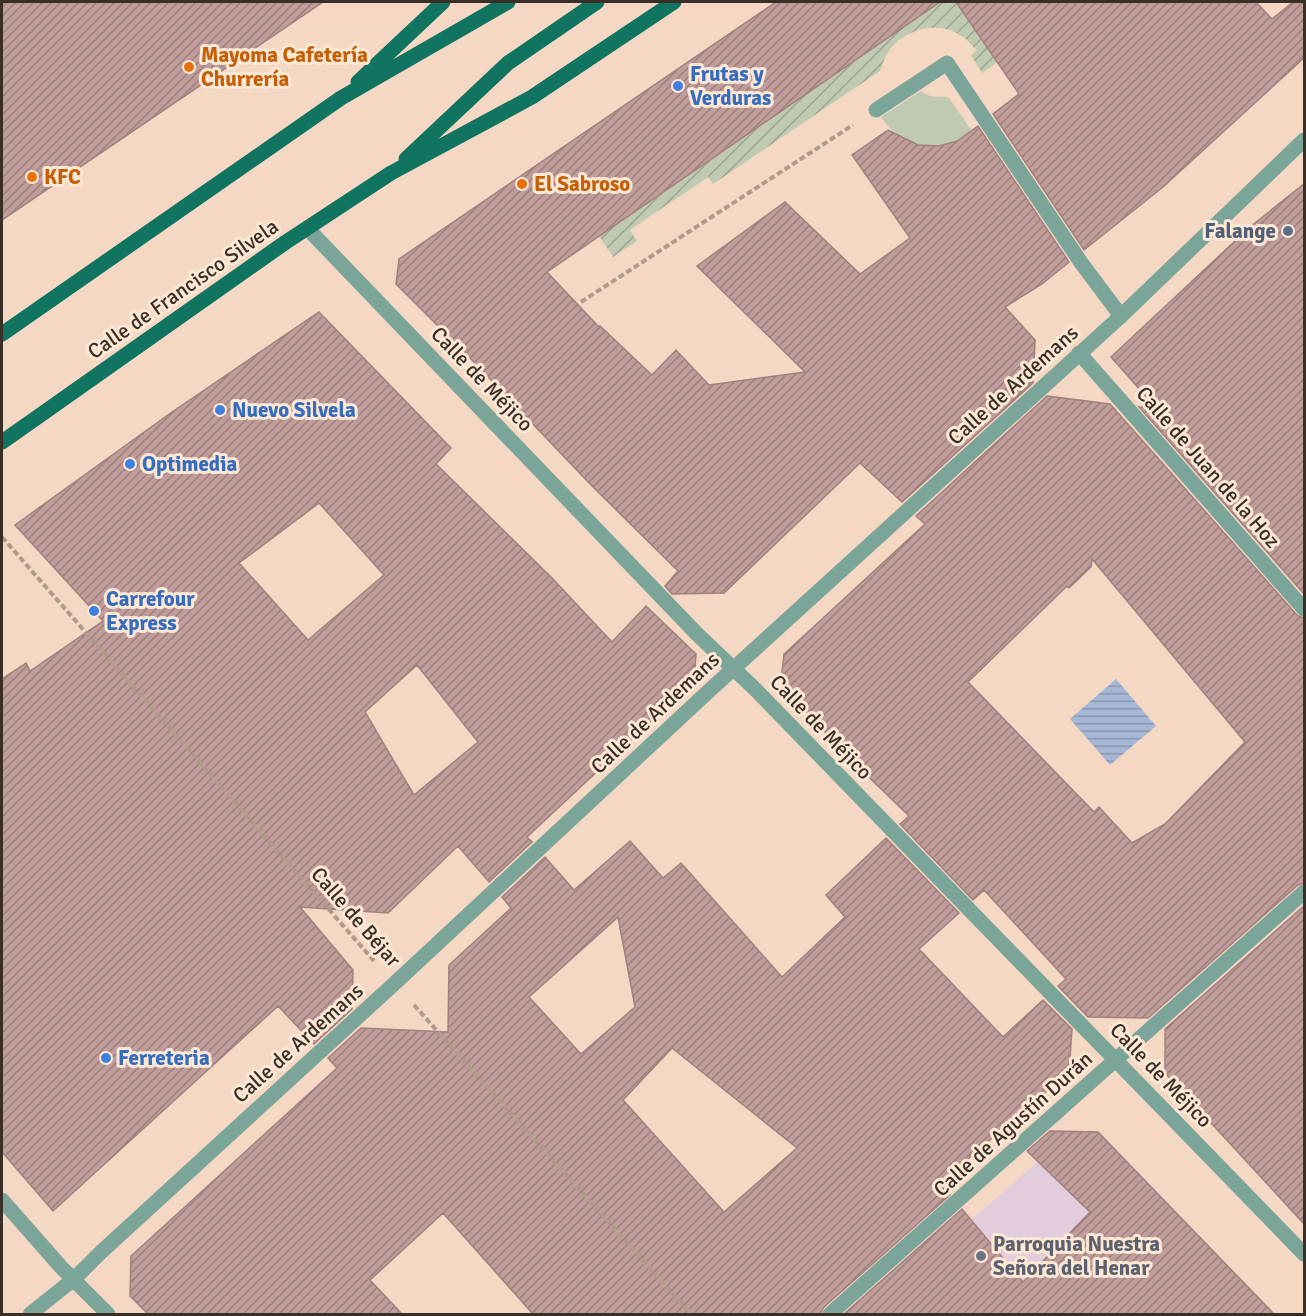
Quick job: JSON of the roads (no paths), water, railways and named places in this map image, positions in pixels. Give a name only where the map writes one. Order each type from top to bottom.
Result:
[{"type":"main road","points":[[341,98],[443,2]]},
{"type":"main road","points":[[2,334],[341,98],[508,2]]},
{"type":"main road","name":"Calle de Francisco Silvela","points":[[391,173],[508,63],[597,2]]},
{"type":"main road","name":"Calle de Francisco Silvela","points":[[2,442],[286,242],[391,173],[532,98],[674,2]]},
{"type":"street","points":[[876,110],[947,63],[1082,264],[1121,316]]},
{"type":"street","name":"Calle de Ardemans","points":[[30,1314],[74,1279],[735,668],[1121,316],[1305,140]]},
{"type":"street","name":"Calle de Méjico","points":[[308,229],[697,634],[735,668],[1305,1254]]},
{"type":"street","name":"Calle de Juan de la Hoz","points":[[1079,352],[1305,609]]},
{"type":"street","name":"Calle de Agustín Durán","points":[[830,1314],[1305,892]]},
{"type":"street","points":[[2,1200],[108,1314]]},
{"type":"water","points":[[1116,679],[1156,726],[1110,765],[1070,719]]},
{"type":"place","name":"Mayoma Cafetería Churrería","points":[[189,67]]},
{"type":"place","name":"Frutas y Verduras","points":[[678,86]]},
{"type":"place","name":"KFC","points":[[32,177]]},
{"type":"place","name":"El Sabroso","points":[[522,184]]},
{"type":"place","name":"Falange","points":[[1288,231]]},
{"type":"place","name":"Nuevo Silvela","points":[[220,410]]},
{"type":"place","name":"Optimedia","points":[[130,464]]},
{"type":"place","name":"Carrefour Express","points":[[94,611]]},
{"type":"place","name":"Ferreteria","points":[[106,1058]]},
{"type":"place","name":"Parroquia Nuestra Señora del Henar","points":[[981,1256]]}]
